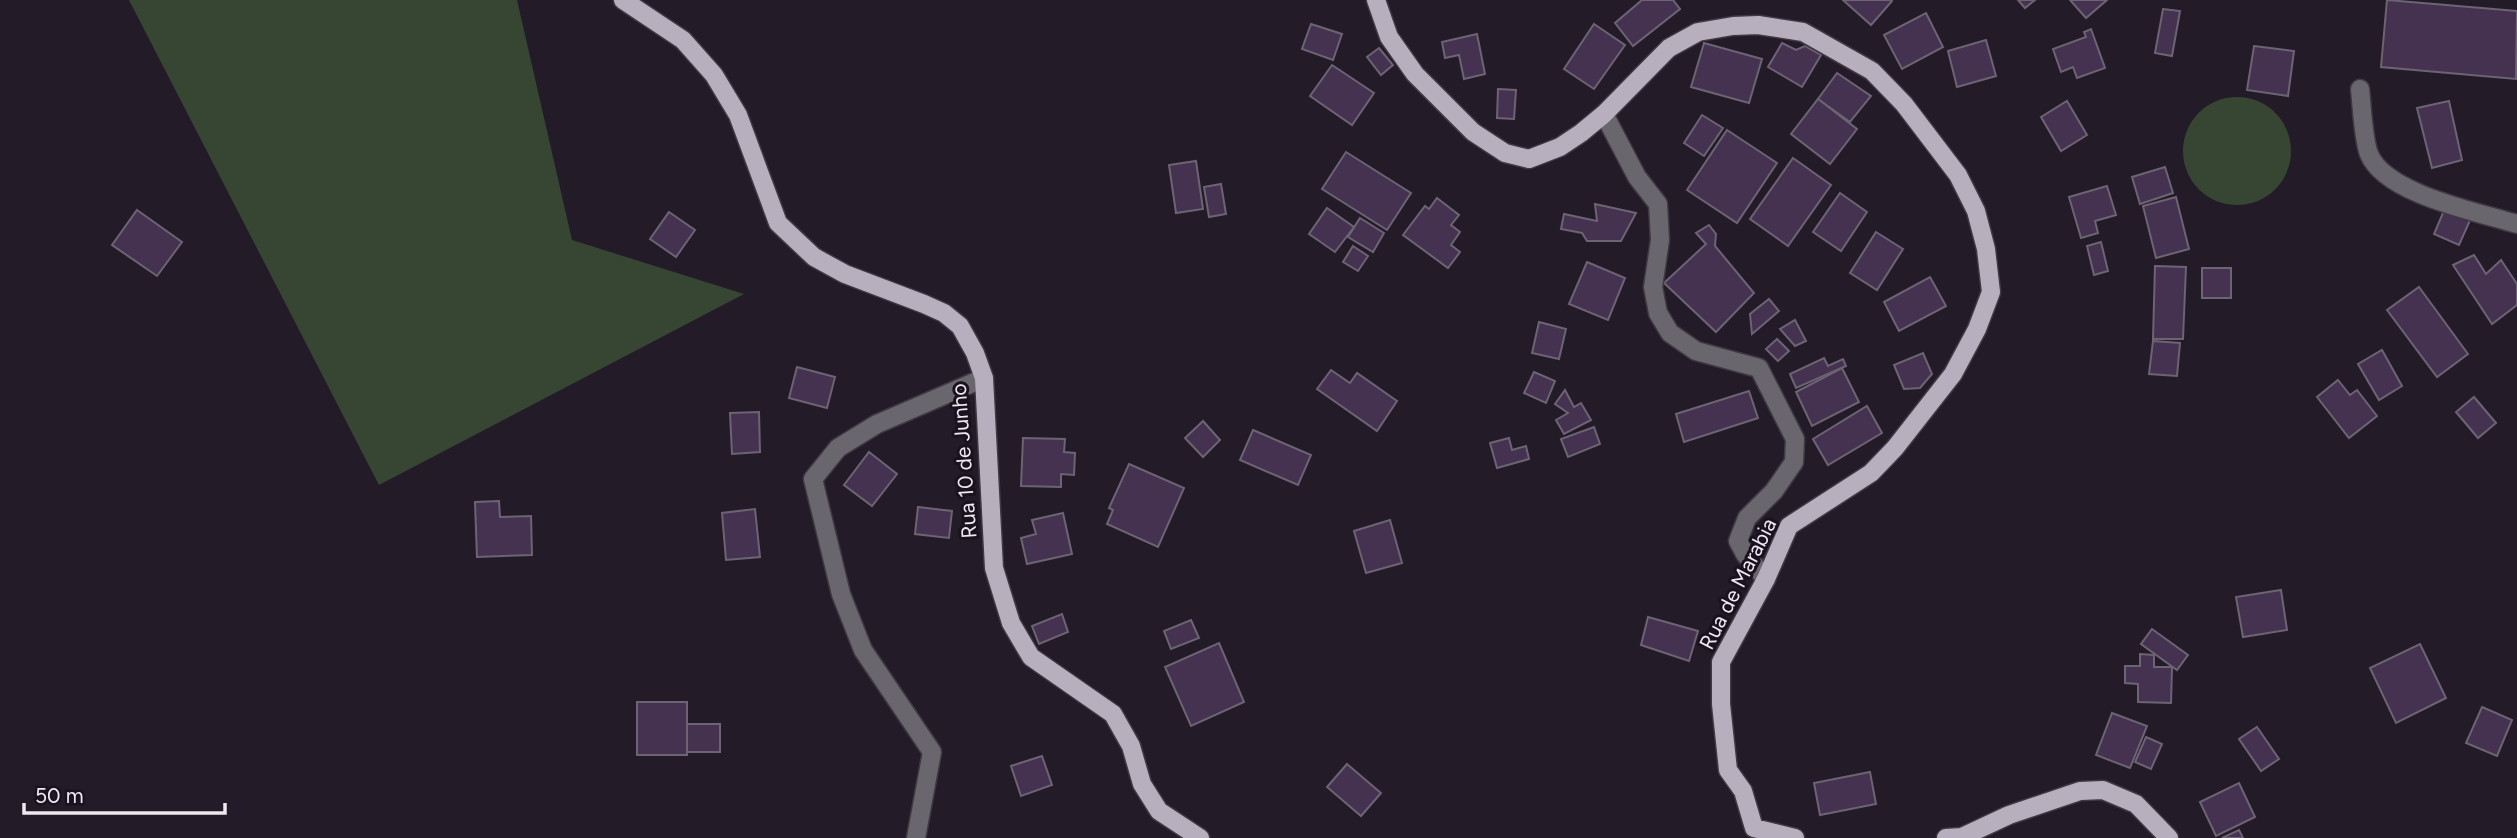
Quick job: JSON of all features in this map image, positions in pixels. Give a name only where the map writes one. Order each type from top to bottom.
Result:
[{"type":"main road","name":"Rua 10 de Junho","points":[[622,0],[683,40],[714,75],[738,115],[778,223],[787,233],[824,263],[944,313],[961,326],[984,378],[994,568],[1010,623],[1031,657],[1113,714],[1131,746],[1142,784],[1159,811],[1200,838]]},
{"type":"main road","name":"Rua de Marabia","points":[[1377,0],[1389,37],[1400,56],[1473,132],[1505,153],[1529,159],[1560,147],[1604,114],[1669,48],[1698,32],[1758,25],[1803,32],[1871,71],[1904,104],[1958,175],[1976,211],[1986,249],[1991,292],[1977,329],[1953,374],[1871,474],[1789,526],[1766,579],[1721,662],[1721,704],[1728,771],[1744,791],[1754,828],[1795,838]]},
{"type":"main road","points":[[1946,838],[1962,837],[2009,815],[2080,791],[2103,790],[2136,804],[2169,838]]},
{"type":"street","points":[[2360,89],[2369,155],[2386,175],[2412,192],[2517,224]]},
{"type":"street","points":[[1604,114],[1637,177],[1658,204],[1660,240],[1653,287],[1658,313],[1670,333],[1696,351],[1759,368],[1795,439],[1794,462],[1774,491],[1747,518],[1738,541],[1766,579]]},
{"type":"street","points":[[916,838],[932,752],[863,650],[841,594],[813,479],[838,448],[877,424],[984,378]]},
{"type":"green space","points":[[129,0],[517,0],[572,240],[744,294],[379,485]]},
{"type":"green space","points":[[2237,97],[2258,101],[2275,113],[2287,130],[2291,151],[2287,172],[2275,189],[2258,201],[2237,205],[2216,201],[2199,189],[2187,172],[2183,151],[2187,130],[2199,113],[2216,101]]},
{"type":"building","points":[[1642,0],[1673,0],[1680,9],[1633,46],[1615,23]]},
{"type":"building","points":[[1843,0],[1891,0],[1892,1],[1871,25]]},
{"type":"building","points":[[2018,0],[2035,0],[2025,8]]},
{"type":"building","points":[[2070,0],[2107,0],[2086,18]]},
{"type":"building","points":[[2387,0],[2517,11],[2516,79],[2381,67]]},
{"type":"building","points":[[2163,9],[2180,11],[2172,56],[2155,53]]},
{"type":"building","points":[[1926,13],[1943,47],[1902,69],[1884,35]]},
{"type":"building","points":[[1311,24],[1342,34],[1333,60],[1302,49]]},
{"type":"building","points":[[1594,24],[1625,45],[1594,89],[1564,69]]},
{"type":"building","points":[[2091,29],[2105,68],[2077,78],[2073,67],[2061,72],[2053,49],[2086,37],[2084,32]]},
{"type":"building","points":[[1477,34],[1485,74],[1464,79],[1459,55],[1445,58],[1442,42]]},
{"type":"building","points":[[1986,40],[1996,76],[1957,87],[1948,51]]},
{"type":"building","points":[[1704,43],[1762,59],[1749,103],[1691,87]]},
{"type":"building","points":[[1782,43],[1796,50],[1805,46],[1821,55],[1802,87],[1768,67]]},
{"type":"building","points":[[2254,46],[2294,51],[2288,96],[2247,90]]},
{"type":"building","points":[[1379,48],[1393,65],[1381,75],[1367,57]]},
{"type":"building","points":[[1332,65],[1374,93],[1352,125],[1310,96]]},
{"type":"building","points":[[1837,73],[1871,96],[1850,122],[1818,99]]},
{"type":"building","points":[[1498,89],[1516,90],[1514,119],[1497,118]]},
{"type":"building","points":[[1818,99],[1857,129],[1830,164],[1791,134]]},
{"type":"building","points":[[2067,101],[2087,135],[2061,151],[2041,117]]},
{"type":"building","points":[[2449,101],[2462,160],[2432,168],[2417,108]]},
{"type":"building","points":[[1702,115],[1723,128],[1704,156],[1684,143]]},
{"type":"building","points":[[1727,130],[1777,163],[1737,223],[1687,190]]},
{"type":"building","points":[[1346,152],[1411,193],[1387,230],[1322,189]]},
{"type":"building","points":[[1793,158],[1831,185],[1788,246],[1750,219]]},
{"type":"building","points":[[1196,161],[1203,209],[1176,213],[1169,165]]},
{"type":"building","points":[[2165,167],[2173,193],[2140,204],[2132,177]]},
{"type":"building","points":[[1221,184],[1226,214],[1209,217],[1204,187]]},
{"type":"building","points":[[2107,186],[2116,215],[2095,221],[2098,233],[2081,238],[2069,197]]},
{"type":"building","points":[[1840,193],[1867,212],[1841,251],[1813,232]]},
{"type":"building","points":[[2176,197],[2189,249],[2156,258],[2143,206]]},
{"type":"building","points":[[1437,198],[1459,215],[1451,225],[1460,232],[1451,245],[1460,252],[1448,268],[1403,235],[1425,206],[1429,209]]},
{"type":"building","points":[[1595,204],[1636,213],[1621,241],[1587,241],[1582,233],[1561,229],[1564,214],[1597,221]]},
{"type":"building","points":[[1327,208],[1354,227],[1335,252],[1309,234]]},
{"type":"building","points":[[2445,208],[2471,218],[2459,245],[2434,234]]},
{"type":"building","points":[[137,210],[182,242],[157,276],[112,245]]},
{"type":"building","points":[[669,212],[695,230],[676,257],[650,239]]},
{"type":"building","points":[[1360,218],[1384,233],[1373,252],[1348,237]]},
{"type":"building","points":[[1709,225],[1716,234],[1715,246],[1754,293],[1716,332],[1664,283],[1706,244],[1696,233]]},
{"type":"building","points":[[1876,232],[1903,249],[1877,290],[1850,273]]},
{"type":"building","points":[[2101,242],[2108,271],[2094,275],[2087,246]]},
{"type":"building","points":[[1353,246],[1368,256],[1358,271],[1343,262]]},
{"type":"building","points":[[2474,255],[2486,274],[2501,260],[2517,284],[2517,305],[2492,324],[2453,265]]},
{"type":"building","points":[[1587,262],[1625,278],[1608,320],[1569,304]]},
{"type":"building","points":[[2155,266],[2186,267],[2183,339],[2153,339]]},
{"type":"building","points":[[2202,268],[2231,268],[2231,298],[2202,298]]},
{"type":"building","points":[[1930,277],[1946,306],[1899,331],[1884,302]]},
{"type":"building","points":[[2419,287],[2468,354],[2437,377],[2387,310]]},
{"type":"building","points":[[1769,299],[1779,311],[1752,334],[1750,314]]},
{"type":"building","points":[[1795,320],[1806,341],[1795,346],[1780,329]]},
{"type":"building","points":[[1539,322],[1566,329],[1559,359],[1532,353]]},
{"type":"building","points":[[1777,339],[1789,351],[1778,361],[1766,349]]},
{"type":"building","points":[[2153,341],[2180,343],[2177,376],[2149,374]]},
{"type":"building","points":[[2382,350],[2402,386],[2379,400],[2358,364]]},
{"type":"building","points":[[1923,353],[1932,374],[1920,388],[1904,389],[1894,365]]},
{"type":"building","points":[[1824,358],[1828,366],[1843,359],[1846,366],[1796,388],[1790,374]]},
{"type":"building","points":[[797,367],[835,377],[827,408],[789,398]]},
{"type":"building","points":[[1842,368],[1859,402],[1812,426],[1796,392]]},
{"type":"building","points":[[1331,370],[1350,383],[1357,373],[1397,401],[1377,431],[1317,389]]},
{"type":"building","points":[[1534,372],[1555,381],[1546,403],[1524,393]]},
{"type":"building","points":[[2338,380],[2350,395],[2357,390],[2377,416],[2349,438],[2317,397]]},
{"type":"building","points":[[1565,390],[1574,407],[1581,403],[1591,420],[1564,434],[1556,420],[1568,413],[1555,404]]},
{"type":"building","points":[[1749,391],[1758,418],[1684,442],[1676,414]]},
{"type":"building","points":[[2474,397],[2496,423],[2478,438],[2456,412]]},
{"type":"building","points":[[1867,406],[1882,433],[1828,465],[1813,439]]},
{"type":"building","points":[[759,412],[760,452],[732,454],[730,413]]},
{"type":"building","points":[[1203,421],[1220,440],[1203,457],[1185,438]]},
{"type":"building","points":[[1594,427],[1600,444],[1568,457],[1561,439]]},
{"type":"building","points":[[1253,430],[1311,455],[1298,485],[1240,460]]},
{"type":"building","points":[[1023,438],[1065,439],[1064,452],[1075,453],[1074,475],[1061,474],[1061,487],[1021,486]]},
{"type":"building","points":[[1509,438],[1512,450],[1526,446],[1529,459],[1497,468],[1490,443]]},
{"type":"building","points":[[869,452],[897,474],[872,506],[844,485]]},
{"type":"building","points":[[1129,464],[1184,488],[1158,547],[1107,524],[1113,510],[1109,508]]},
{"type":"building","points":[[499,501],[500,517],[531,516],[532,555],[477,557],[475,502]]},
{"type":"building","points":[[918,507],[952,511],[949,538],[915,534]]},
{"type":"building","points":[[755,509],[760,557],[726,560],[722,513]]},
{"type":"building","points":[[1063,513],[1072,554],[1027,564],[1021,538],[1036,534],[1032,520]]},
{"type":"building","points":[[1390,520],[1402,563],[1366,573],[1354,531]]},
{"type":"building","points":[[2281,590],[2287,630],[2243,637],[2236,597]]},
{"type":"building","points":[[1062,614],[1068,632],[1039,644],[1032,626]]},
{"type":"building","points":[[1648,617],[1698,631],[1689,661],[1641,645]]},
{"type":"building","points":[[1191,620],[1199,638],[1171,649],[1164,631]]},
{"type":"building","points":[[2152,629],[2188,655],[2177,670],[2141,644]]},
{"type":"building","points":[[1219,643],[1244,702],[1191,726],[1165,667]]},
{"type":"building","points":[[2420,644],[2446,698],[2396,723],[2370,668]]},
{"type":"building","points":[[2140,654],[2154,655],[2154,667],[2172,667],[2171,703],[2138,702],[2138,684],[2125,683],[2125,666],[2140,666]]},
{"type":"building","points":[[637,702],[687,702],[687,755],[637,755]]},
{"type":"building","points":[[2482,707],[2512,720],[2497,756],[2466,743]]},
{"type":"building","points":[[2112,713],[2147,726],[2130,768],[2096,755]]},
{"type":"building","points":[[687,724],[720,724],[720,752],[687,752]]},
{"type":"building","points":[[2257,727],[2279,759],[2261,771],[2239,739]]},
{"type":"building","points":[[2146,737],[2162,744],[2151,769],[2135,762]]},
{"type":"building","points":[[1042,756],[1052,785],[1021,796],[1011,766]]},
{"type":"building","points":[[1347,764],[1381,793],[1361,816],[1327,787]]},
{"type":"building","points":[[1870,772],[1876,804],[1820,815],[1814,783]]},
{"type":"building","points":[[2239,783],[2255,817],[2216,836],[2200,802]]},
{"type":"building","points":[[2239,830],[2243,838],[2222,838]]}]
